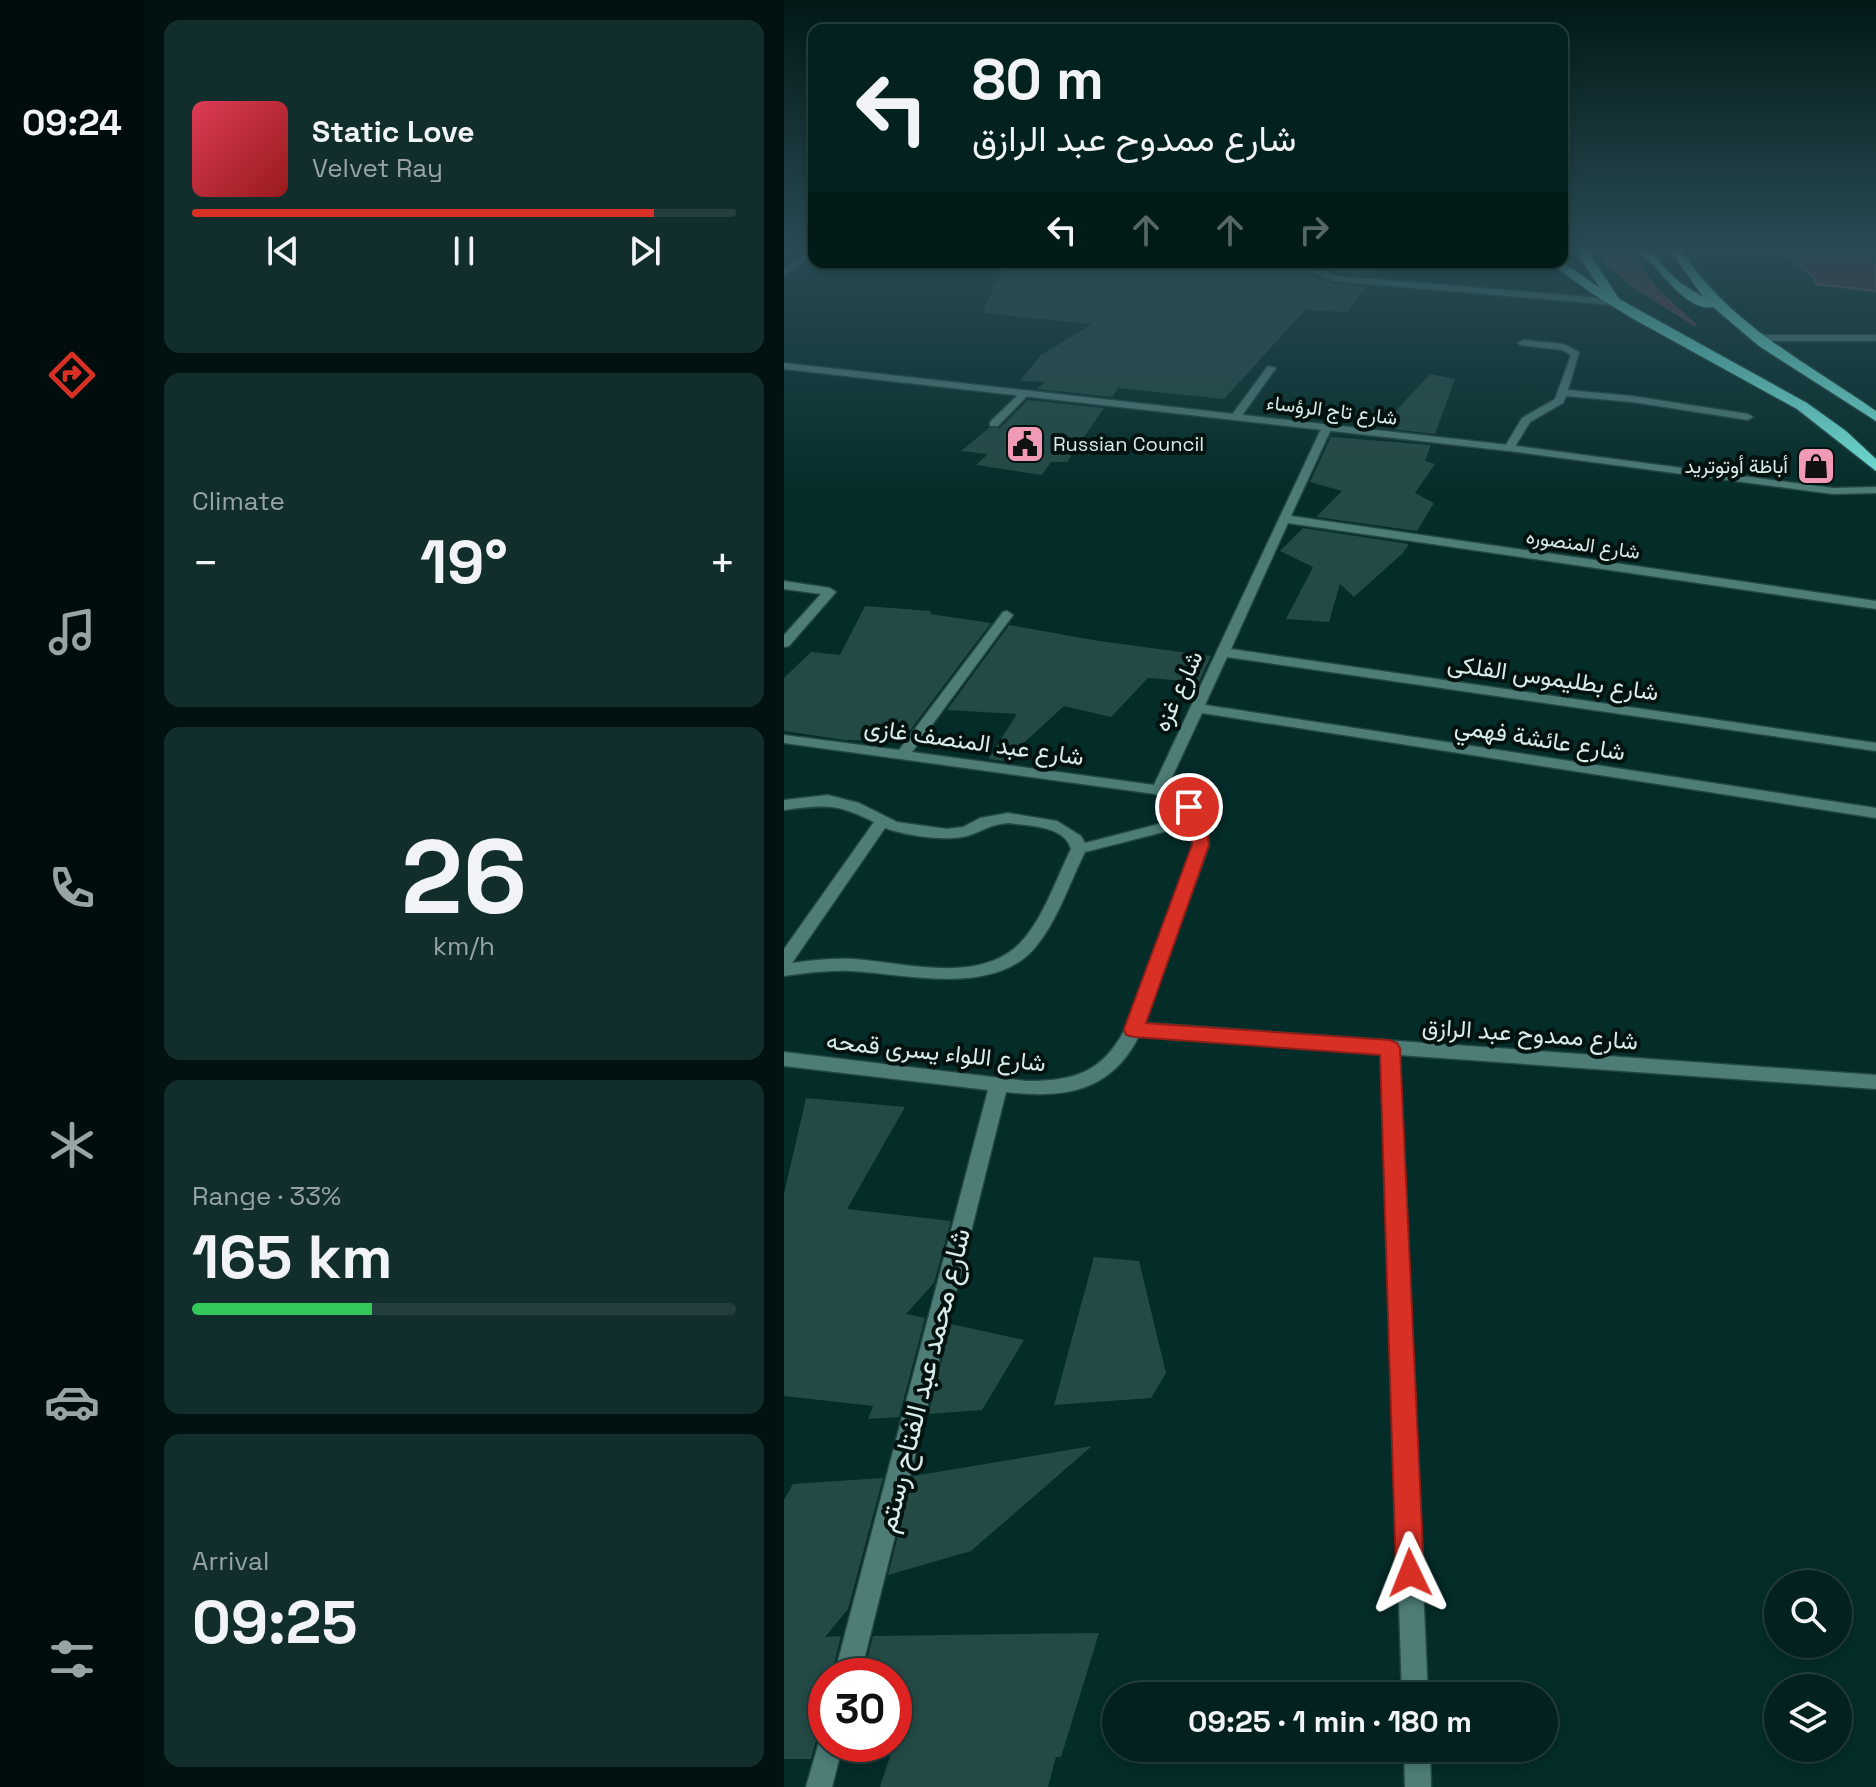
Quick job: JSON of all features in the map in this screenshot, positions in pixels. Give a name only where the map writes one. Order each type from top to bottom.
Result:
[{"type":"highway","points":[[1667,330],[1774,387],[1838,432],[1876,467]]},
{"type":"highway","points":[[1750,330],[1876,417]]},
{"type":"street","points":[[1760,338],[1876,338]]},
{"type":"street","points":[[1509,448],[1526,420],[1555,405],[1563,393],[1575,351],[1523,343]]},
{"type":"street","name":"شارع تاج الرؤساء","points":[[784,366],[1509,448],[1833,491],[1876,490]]},
{"type":"street","points":[[1236,416],[1271,368]]},
{"type":"street","points":[[994,424],[1026,392]]},
{"type":"street","points":[[1563,393],[1632,399],[1748,417]]},
{"type":"street","name":"شارع غزه","points":[[1159,790],[1327,427]]},
{"type":"street","name":"شارع المنصوره","points":[[1285,519],[1876,605]]},
{"type":"street","points":[[784,585],[830,592],[784,643]]},
{"type":"street","points":[[903,755],[1007,615]]},
{"type":"street","name":"شارع بطليموس الفلكى","points":[[1223,652],[1876,747]]},
{"type":"street","name":"شارع عائشة فهمي","points":[[1197,708],[1876,813]]},
{"type":"street","name":"شارع عبد المنصف غازى","points":[[784,739],[1159,790]]},
{"type":"street","points":[[1134,1029],[1201,845],[1198,819],[1189,807],[1159,790]]},
{"type":"street","points":[[784,805],[828,800],[854,806],[882,822],[947,834],[967,831],[985,821],[1008,818],[1057,826],[1076,839],[1079,849],[1027,946],[1009,961],[985,970],[958,973],[849,965],[784,970]]},
{"type":"street","points":[[1079,849],[1198,819]]},
{"type":"street","points":[[784,962],[882,822]]},
{"type":"street","name":"شارع ممدوح عبد الرازق","points":[[1134,1029],[1876,1082]]},
{"type":"street","name":"شارع اللواء يسرى قمحه","points":[[784,1059],[1055,1089],[1083,1082],[1107,1070],[1124,1052],[1134,1029]]},
{"type":"street","points":[[1390,1048],[1414,1682]]},
{"type":"street","name":"شارع محمد عبد الفتاح رستم","points":[[852,1658],[999,1085]]},
{"type":"street","points":[[819,1787],[825,1762]]},
{"type":"street","points":[[1417,1762],[1418,1787]]},
{"type":"building","points":[[1081,330],[1286,330],[1224,399],[1118,388],[1112,397],[1037,389],[1045,382],[1020,381],[1041,355]]},
{"type":"building","points":[[1430,374],[1455,379],[1435,434],[1375,427],[1392,415]]},
{"type":"building","points":[[1028,400],[1104,408],[1067,462],[1051,462],[1042,475],[976,465],[988,454],[961,451],[989,428],[1000,428]]},
{"type":"building","points":[[1331,437],[1431,445],[1425,461],[1435,464],[1415,493],[1434,503],[1417,531],[1316,517],[1342,491],[1310,482]]},
{"type":"building","points":[[1303,528],[1409,544],[1354,597],[1340,584],[1329,622],[1286,619],[1313,567],[1280,551]]},
{"type":"building","points":[[865,606],[931,611],[930,614],[991,623],[902,741],[844,740],[784,731],[784,678],[811,652],[840,655]]},
{"type":"building","points":[[1009,625],[1211,656],[1199,682],[1148,678],[1111,717],[1064,706],[1004,761],[988,759],[1017,714],[947,710]]},
{"type":"building","points":[[806,1098],[905,1107],[847,1209],[951,1221],[934,1283],[906,1314],[925,1318],[899,1417],[868,1419],[873,1406],[784,1396],[784,1194]]},
{"type":"building","points":[[1094,1257],[1139,1261],[1166,1373],[1151,1398],[1054,1405]]},
{"type":"building","points":[[951,1324],[1024,1340],[982,1410],[928,1414]]},
{"type":"building","points":[[1092,1446],[971,1551],[888,1575],[913,1476]]},
{"type":"building","points":[[883,1478],[848,1609],[825,1637],[841,1636],[836,1658],[808,1658],[808,1759],[784,1759],[784,1500],[793,1484]]},
{"type":"building","points":[[1099,1633],[1061,1757],[1056,1757],[1048,1787],[880,1787],[888,1762],[912,1762],[912,1658],[868,1658],[873,1636]]},
{"type":"place","name":"Russian Council","points":[[1025,444]]},
{"type":"place","name":"أباظة أوتوتريد","points":[[1816,466]]},
{"type":"route","points":[[1189,807],[1198,819],[1201,845],[1134,1029],[1390,1048],[1410,1573]]}]
